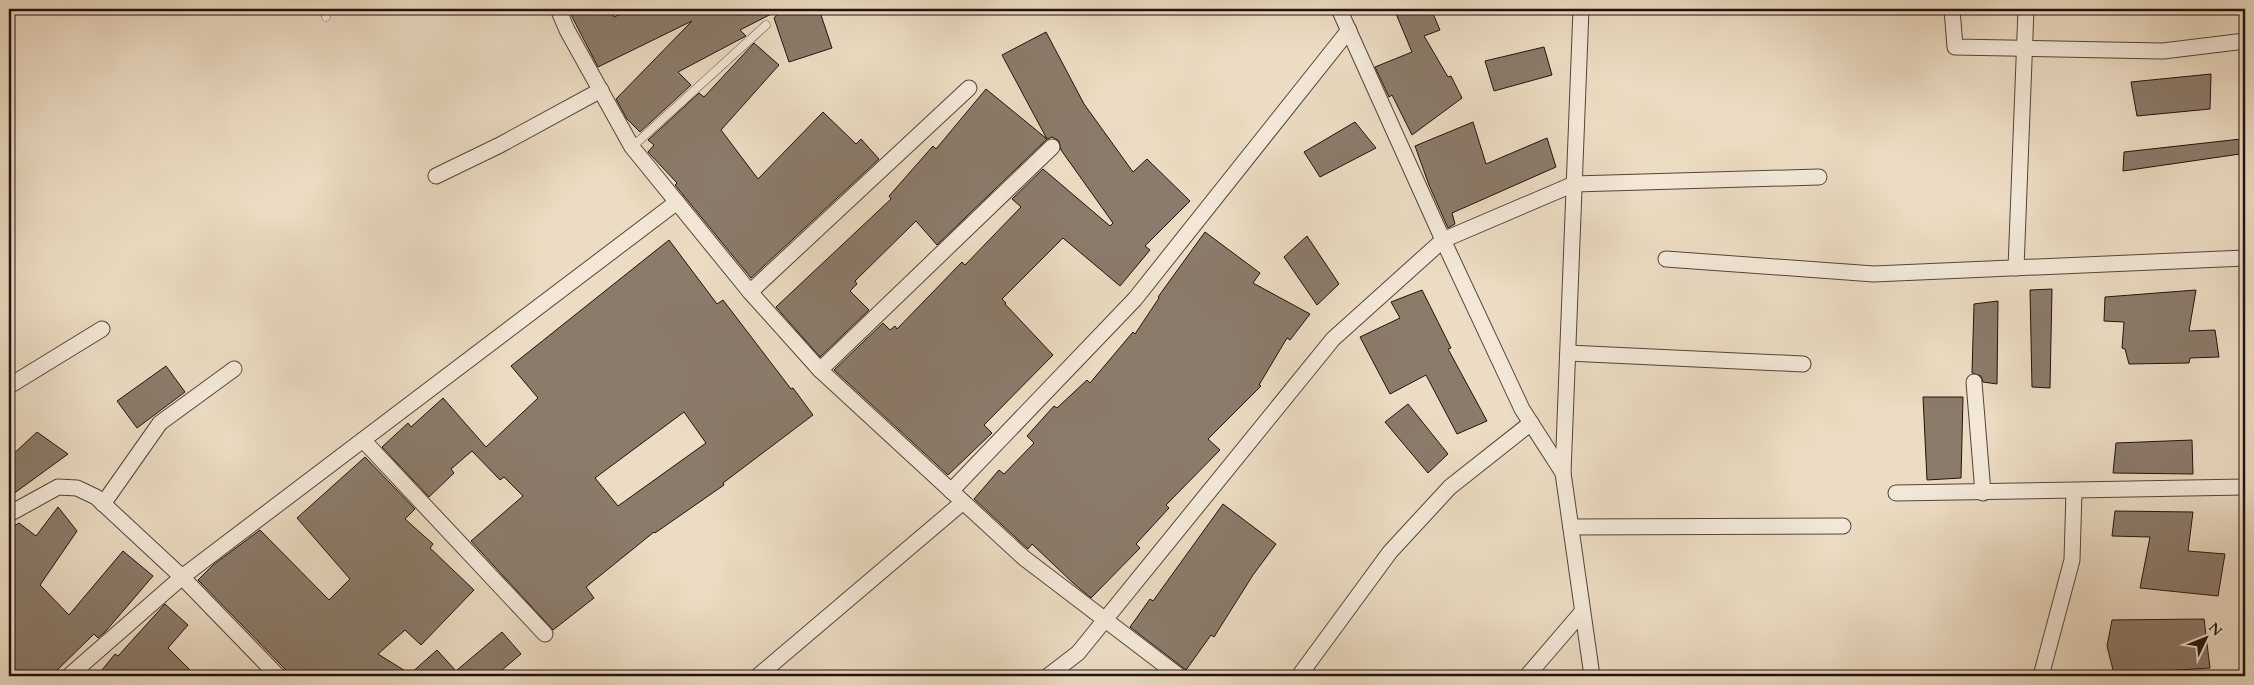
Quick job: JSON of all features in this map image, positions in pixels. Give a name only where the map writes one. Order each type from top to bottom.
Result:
[{"type":"street","points":[[558,9],[632,147],[750,292],[820,370],[1024,558],[1179,676]]},
{"type":"street","points":[[1339,9],[1522,410],[1563,473]]},
{"type":"street","points":[[1581,9],[1563,473],[1592,676]]},
{"type":"street","points":[[1952,9],[1954,46],[2163,51],[2245,40]]},
{"type":"street","points":[[2016,268],[2026,9]]},
{"type":"street","points":[[951,491],[1135,299],[1349,30]]},
{"type":"street","points":[[750,292],[969,88]]},
{"type":"street","points":[[436,176],[500,145],[601,90]]},
{"type":"street","points":[[820,370],[1052,147]]},
{"type":"street","points":[[1048,676],[1078,653],[1333,339],[1443,240],[1574,184],[1819,177]]},
{"type":"street","points":[[69,676],[182,577],[677,202]]},
{"type":"street","points":[[1666,259],[1874,274],[2245,258]]},
{"type":"street","points":[[9,386],[102,329]]},
{"type":"street","points":[[1568,353],[1803,364]]},
{"type":"street","points":[[103,504],[160,423],[234,369]]},
{"type":"street","points":[[1974,382],[1983,493]]},
{"type":"street","points":[[1299,676],[1390,552],[1410,530],[1450,487],[1531,423]]},
{"type":"street","points":[[364,440],[545,634]]},
{"type":"street","points":[[9,514],[58,487],[77,488],[96,497],[182,577],[278,676]]},
{"type":"street","points":[[1896,493],[2245,487]]},
{"type":"street","points":[[2042,676],[2072,560],[2074,491]]},
{"type":"street","points":[[758,676],[963,502]]},
{"type":"street","points":[[1571,527],[1843,526]]},
{"type":"street","points":[[1527,676],[1582,612]]},
{"type":"lane","points":[[632,147],[766,25]]},
{"type":"building","points":[[568,9],[611,9],[614,17],[631,9],[781,9],[740,30],[746,36],[678,72],[691,85],[640,132],[627,119],[616,99],[692,21],[598,67]]},
{"type":"building","points":[[782,9],[819,9],[832,48],[789,62],[774,18]]},
{"type":"building","points":[[1394,9],[1431,9],[1440,30],[1424,36],[1448,77],[1451,76],[1462,98],[1412,135],[1392,95],[1389,97],[1375,67],[1412,52]]},
{"type":"building","points":[[1046,32],[1084,104],[1133,172],[1147,159],[1190,201],[1145,246],[1150,250],[1120,286],[1063,238],[1002,299],[1053,355],[984,425],[992,433],[948,475],[834,370],[883,323],[890,330],[895,326],[897,329],[962,262],[965,265],[1021,207],[1012,199],[1043,169],[1110,226],[1113,223],[1061,150],[1059,141],[1052,137],[1047,139],[1002,55]]},
{"type":"building","points":[[754,43],[779,65],[721,130],[758,179],[823,112],[856,144],[861,139],[879,159],[751,278],[675,185],[677,183],[648,152],[654,145],[648,140],[699,93],[704,97]]},
{"type":"building","points":[[1544,47],[1552,75],[1494,91],[1485,61]]},
{"type":"building","points":[[2211,74],[2210,109],[2137,116],[2131,82]]},
{"type":"building","points":[[986,89],[1047,139],[937,245],[916,221],[855,281],[857,284],[850,291],[869,310],[820,357],[776,307],[891,199],[889,196],[933,146],[936,149]]},
{"type":"building","points":[[1355,122],[1376,148],[1320,177],[1304,152]]},
{"type":"building","points":[[1473,122],[1486,164],[1547,138],[1556,167],[1452,213],[1455,224],[1448,228],[1429,185],[1415,146]]},
{"type":"building","points":[[2241,139],[2240,154],[2123,171],[2124,152]]},
{"type":"building","points":[[1205,232],[1260,273],[1253,283],[1310,314],[1290,340],[1287,338],[1259,385],[1261,386],[1208,439],[1220,450],[1166,505],[1169,508],[1136,544],[1140,548],[1091,598],[1032,544],[1028,549],[974,499],[999,470],[1004,474],[1034,443],[1027,436],[1054,406],[1057,408],[1087,380],[1090,383],[1133,332],[1135,334],[1158,297]]},
{"type":"building","points":[[1307,236],[1339,284],[1317,305],[1284,257]]},
{"type":"building","points":[[669,240],[717,304],[723,300],[813,415],[723,483],[724,485],[654,532],[586,587],[594,598],[553,630],[471,541],[523,496],[504,477],[500,480],[472,451],[451,469],[454,473],[429,497],[382,447],[408,423],[411,427],[443,398],[486,447],[538,398],[511,366]],"holes":[[[684,412],[706,443],[618,506],[595,478]]]},
{"type":"building","points":[[2052,289],[2050,388],[2032,387],[2030,290]]},
{"type":"building","points":[[1422,290],[1451,348],[1448,349],[1487,421],[1457,434],[1426,375],[1390,394],[1360,337],[1400,318],[1391,302]]},
{"type":"building","points":[[2196,290],[2189,331],[2215,330],[2219,357],[2190,358],[2189,363],[2129,364],[2125,349],[2122,348],[2124,322],[2104,321],[2105,297]]},
{"type":"building","points":[[1998,301],[1997,384],[1983,382],[1981,376],[1972,373],[1974,304]]},
{"type":"building","points":[[166,366],[185,392],[137,428],[117,401]]},
{"type":"building","points":[[1923,397],[1963,397],[1961,478],[1927,480]]},
{"type":"building","points":[[1408,404],[1448,454],[1428,473],[1385,422]]},
{"type":"building","points":[[37,432],[68,454],[9,497],[9,458]]},
{"type":"building","points":[[2192,440],[2193,474],[2113,473],[2116,443]]},
{"type":"building","points":[[365,457],[415,509],[405,519],[433,544],[430,548],[474,590],[421,645],[405,630],[378,654],[410,674],[437,650],[456,671],[502,632],[521,654],[495,676],[287,676],[285,669],[198,580],[213,565],[260,530],[329,600],[350,579],[297,518]]},
{"type":"building","points":[[1223,504],[1276,544],[1253,575],[1214,637],[1211,635],[1186,670],[1130,627],[1150,599],[1153,601]]},
{"type":"building","points":[[58,507],[77,531],[40,585],[69,615],[123,551],[153,576],[105,632],[98,638],[94,634],[51,676],[9,676],[9,529],[19,523],[36,536]]},
{"type":"building","points":[[2115,511],[2193,512],[2188,551],[2225,554],[2218,596],[2140,588],[2150,537],[2112,536]]},
{"type":"building","points":[[165,604],[188,625],[168,648],[196,676],[97,676],[115,654],[118,656]]},
{"type":"building","points":[[2204,619],[2210,668],[2114,674],[2107,646],[2112,620]]}]
